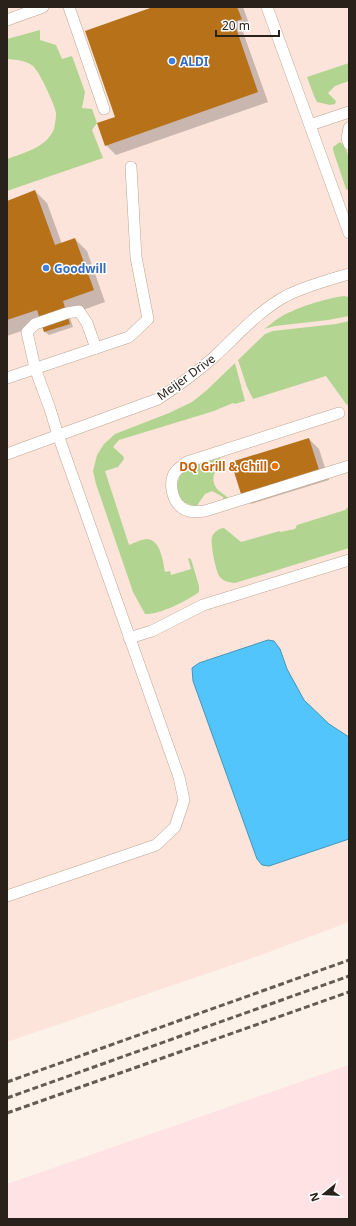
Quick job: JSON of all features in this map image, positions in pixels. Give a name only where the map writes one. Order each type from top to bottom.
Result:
[{"type":"lane","points":[[7,20],[43,7]]},
{"type":"lane","points":[[69,7],[104,109]]},
{"type":"lane","points":[[267,7],[310,125],[344,207],[349,233]]},
{"type":"lane","points":[[310,125],[349,112]]},
{"type":"lane","points":[[349,128],[347,138],[349,144]]},
{"type":"lane","points":[[7,378],[129,337],[148,319],[136,257],[131,168]]},
{"type":"lane","name":"Meijer Drive","points":[[7,454],[158,399],[213,358],[262,312],[286,296],[319,283],[349,274]]},
{"type":"lane","points":[[7,896],[156,844],[175,827],[184,800],[179,776],[129,638],[35,368],[27,332],[35,324],[60,315],[79,311],[87,323],[96,348]]},
{"type":"lane","points":[[340,413],[187,462],[176,470],[172,483],[172,494],[181,508],[193,512],[205,511],[349,466]]},
{"type":"lane","points":[[129,638],[152,631],[203,605],[349,560]]},
{"type":"shaded area","points":[[7,7],[349,7],[349,922],[261,955],[7,1042]]},
{"type":"shaded area","points":[[349,1065],[349,1219],[7,1219],[7,1184]]},
{"type":"green space","points":[[40,30],[40,40],[56,45],[62,59],[72,56],[85,92],[82,108],[92,109],[97,123],[92,130],[103,158],[7,191],[7,159],[33,149],[45,142],[53,131],[55,125],[56,113],[53,103],[36,69],[24,61],[7,59],[7,39]]},
{"type":"green space","points":[[349,63],[349,81],[335,86],[328,93],[336,101],[335,104],[330,105],[317,102],[307,77]]},
{"type":"green space","points":[[340,142],[347,151],[349,158],[349,191],[346,189],[333,150],[333,147]]},
{"type":"green space","points":[[344,296],[349,297],[349,316],[275,326],[264,329],[285,314],[320,301]]},
{"type":"green space","points":[[349,321],[349,406],[326,376],[253,399],[247,387],[238,360],[265,334],[273,331],[336,324]]},
{"type":"green space","points":[[235,363],[245,401],[235,404],[233,403],[214,411],[119,440],[113,447],[123,456],[124,459],[118,467],[105,471],[129,545],[145,539],[152,540],[158,547],[165,572],[170,571],[171,575],[191,569],[188,558],[191,559],[199,586],[199,592],[180,603],[165,610],[145,614],[133,592],[96,484],[93,471],[97,455],[104,444],[115,434],[169,413],[192,402]]},
{"type":"green space","points":[[220,458],[223,465],[217,470],[213,479],[218,490],[228,498],[223,500],[223,497],[212,491],[205,494],[196,507],[184,501],[179,496],[177,488],[181,474],[188,468],[199,463]]},
{"type":"green space","points":[[349,506],[349,548],[235,583],[225,581],[218,574],[214,558],[212,537],[215,532],[222,528],[241,542],[280,531],[295,529],[297,525],[345,510]]},
{"type":"water","points":[[268,640],[274,641],[280,649],[287,669],[304,700],[329,724],[349,737],[349,839],[269,866],[262,865],[257,859],[193,681],[192,668],[199,663]]},
{"type":"building","name":"ALDI","points":[[153,7],[237,7],[242,19],[234,22],[258,92],[105,146],[97,123],[115,117],[85,31]]},
{"type":"building","name":"Goodwill","points":[[35,190],[55,245],[75,238],[94,290],[63,301],[70,324],[44,332],[37,310],[7,320],[7,201]]},
{"type":"building","name":"DQ Grill & Chill","points":[[309,438],[319,470],[241,494],[231,462]]},
{"type":"railway","points":[[7,1082],[349,960]]},
{"type":"railway","points":[[7,1098],[349,976]]},
{"type":"railway","points":[[7,1113],[349,992]]},
{"type":"place","name":"ALDI","points":[[172,61]]},
{"type":"place","name":"Goodwill","points":[[46,268]]},
{"type":"place","name":"DQ Grill & Chill","points":[[275,466]]}]
